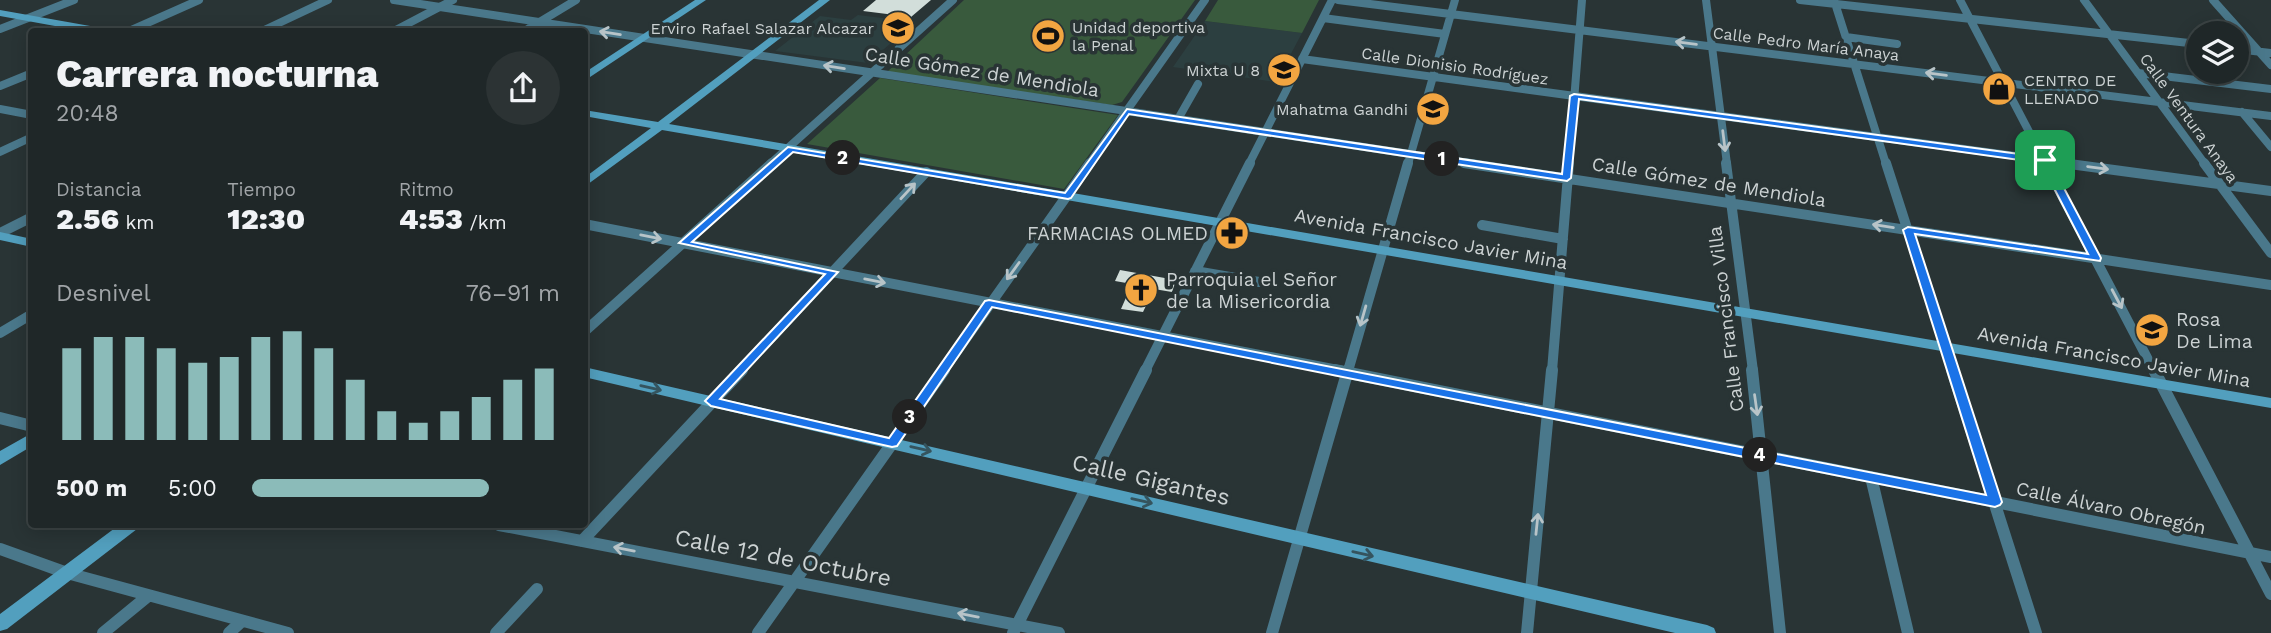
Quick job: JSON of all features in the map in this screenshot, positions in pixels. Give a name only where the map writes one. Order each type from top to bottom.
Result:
[{"type":"main road","points":[[588,75],[701,0]]},
{"type":"main road","points":[[588,181],[825,0]]},
{"type":"main road","points":[[0,13],[84,28]]},
{"type":"main road","name":"Avenida Francisco Javier Mina","points":[[588,114],[2271,403]]},
{"type":"main road","points":[[0,234],[28,242]]},
{"type":"main road","name":"Calle Gigantes","points":[[588,373],[1707,633]]},
{"type":"main road","points":[[0,459],[28,441]]},
{"type":"main road","points":[[0,624],[127,528]]},
{"type":"street","points":[[0,29],[74,0]]},
{"type":"street","points":[[136,28],[199,0]]},
{"type":"street","points":[[268,28],[328,0]]},
{"type":"street","name":"Calle Gómez de Mendiola","points":[[394,0],[579,28]]},
{"type":"street","points":[[400,28],[453,0]]},
{"type":"street","points":[[529,28],[576,0]]},
{"type":"street","points":[[588,328],[791,149],[953,0]]},
{"type":"street","points":[[758,633],[1205,0]]},
{"type":"street","points":[[1015,629],[1332,0]]},
{"type":"street","name":"Calle Pedro María Anaya","points":[[1338,0],[2271,116]]},
{"type":"street","points":[[1272,633],[1455,0]]},
{"type":"street","points":[[1527,633],[1560,281],[1581,0]]},
{"type":"street","name":"Calle Francisco Villa","points":[[1706,0],[1763,455],[1780,633]]},
{"type":"street","points":[[1800,0],[2186,43]]},
{"type":"street","points":[[1960,0],[2271,594]]},
{"type":"street","name":"Calle Ventura Anaya","points":[[2084,0],[2271,253]]},
{"type":"street","points":[[2213,0],[2271,65]]},
{"type":"street","points":[[1834,2],[2036,633]]},
{"type":"street","points":[[1322,18],[1445,34]]},
{"type":"street","name":"Calle Gómez de Mendiola","points":[[588,29],[2271,285]]},
{"type":"street","points":[[1846,37],[1897,44]]},
{"type":"street","points":[[2249,50],[2271,53]]},
{"type":"street","name":"Calle Dionisio Rodríguez","points":[[1302,59],[2271,191]]},
{"type":"street","points":[[2138,73],[2271,89]]},
{"type":"street","points":[[0,86],[28,74]]},
{"type":"street","points":[[1178,119],[1198,84]]},
{"type":"street","points":[[0,109],[28,114]]},
{"type":"street","points":[[2242,112],[2271,147]]},
{"type":"street","points":[[0,152],[28,139]]},
{"type":"street","points":[[582,541],[926,172]]},
{"type":"street","points":[[0,234],[28,218]]},
{"type":"street","name":"Calle Álvaro Obregón","points":[[588,224],[2271,557]]},
{"type":"street","points":[[1482,225],[1563,239]]},
{"type":"street","points":[[1195,271],[1259,282]]},
{"type":"street","points":[[0,333],[28,316]]},
{"type":"street","points":[[0,418],[28,425]]},
{"type":"street","points":[[1871,477],[1908,633]]},
{"type":"street","name":"Calle 12 de Octubre","points":[[515,528],[794,582],[1015,629],[1059,633]]},
{"type":"street","points":[[0,549],[67,573],[288,633]]},
{"type":"street","points":[[496,633],[537,589]]},
{"type":"street","points":[[103,633],[148,596]]},
{"type":"street","points":[[229,633],[242,621]]},
{"type":"shaded area","points":[[858,15],[915,22],[868,63],[775,51],[820,16],[851,20]]},
{"type":"shaded area","points":[[1205,21],[1302,33],[1276,82],[1173,67]]},
{"type":"green space","name":"Unidad deportiva la Penal","points":[[964,0],[1195,0],[1122,102],[1112,105],[887,72]]},
{"type":"green space","points":[[1218,0],[1319,0],[1302,33],[1205,21]]},
{"type":"green space","points":[[880,78],[1118,115],[1064,189],[807,144]]},
{"type":"building","points":[[876,0],[931,0],[911,17],[863,11]]},
{"type":"building","name":"Parroquia el Señor de la Misericordia","points":[[1120,270],[1176,280],[1172,292],[1154,289],[1143,312],[1121,309],[1132,284],[1115,281]]},
{"type":"place","name":"Erviro Rafael Salazar Alcazar","points":[[898,28]]},
{"type":"place","name":"Unidad deportiva la Penal","points":[[1048,36]]},
{"type":"place","name":"Mixta U 8","points":[[1284,70]]},
{"type":"place","name":"CENTRO DE LLENADO","points":[[1999,89]]},
{"type":"place","name":"Mahatma Gandhi","points":[[1433,109]]},
{"type":"place","name":"FARMACIAS OLMED","points":[[1232,233]]},
{"type":"place","name":"Parroquia el Señor de la Misericordia","points":[[1141,290]]},
{"type":"place","name":"Rosa De Lima","points":[[2152,330]]},
{"type":"route","points":[[1574,96],[2045,160],[2096,258],[1908,230],[1995,502],[989,303],[892,443],[711,401],[833,272],[684,243],[791,149],[1068,196],[1127,111],[1567,178],[1574,96]]}]
